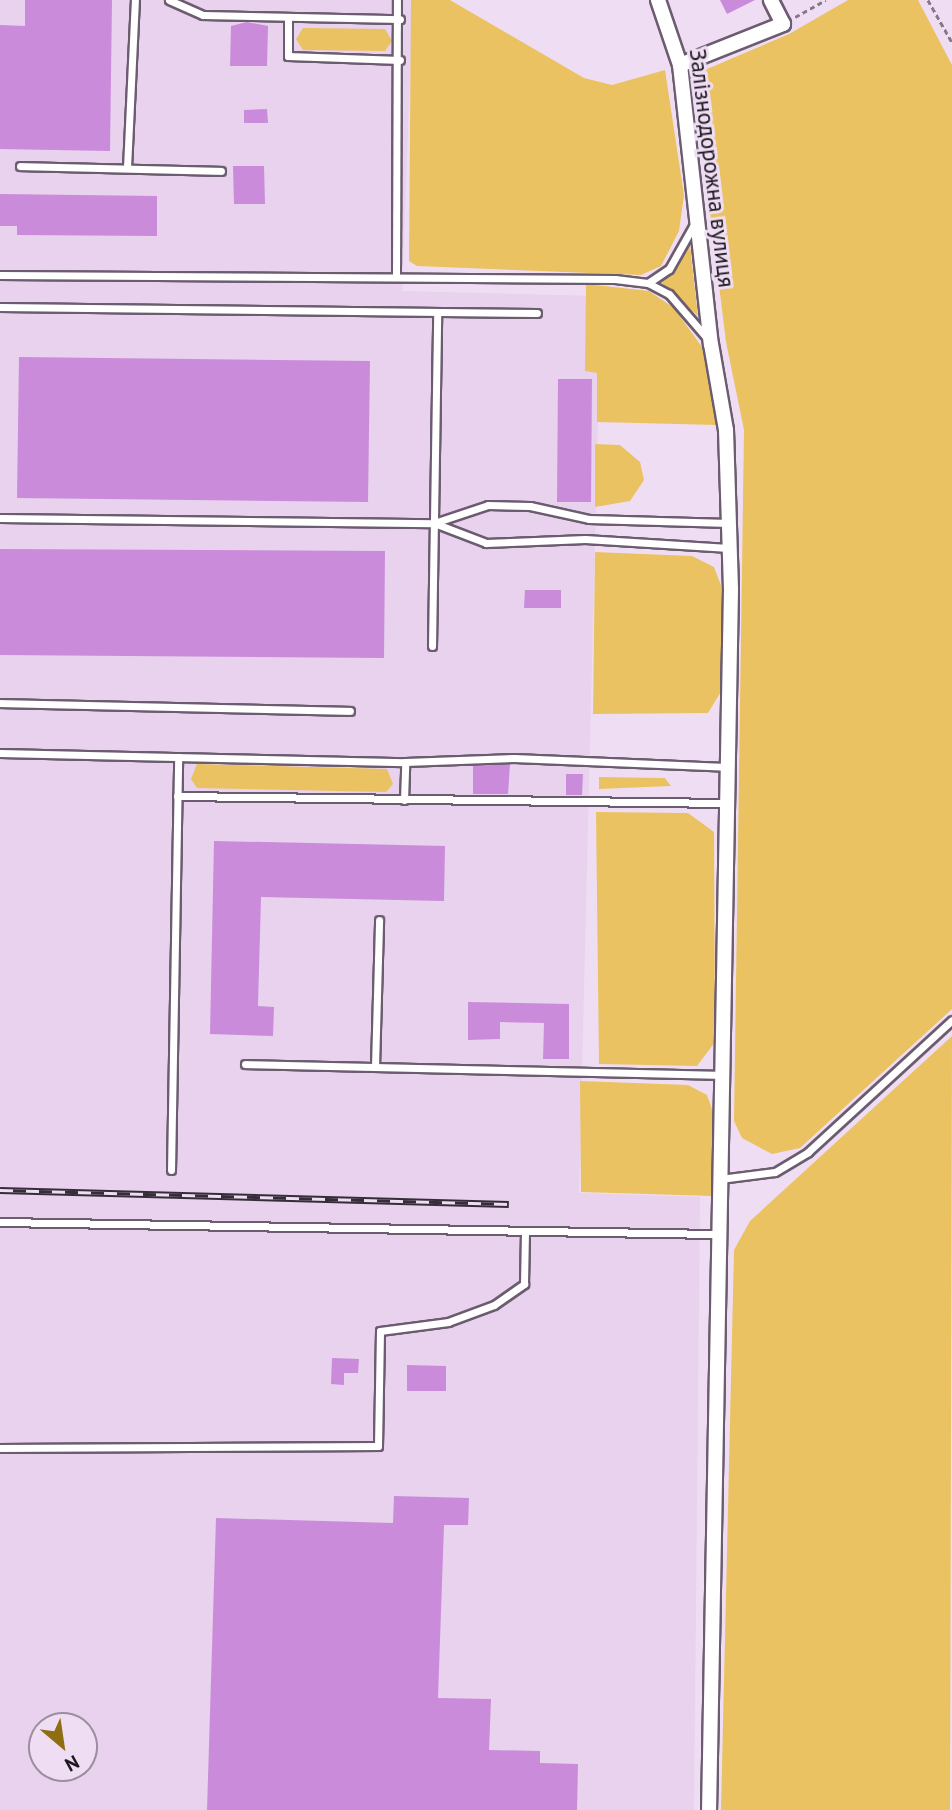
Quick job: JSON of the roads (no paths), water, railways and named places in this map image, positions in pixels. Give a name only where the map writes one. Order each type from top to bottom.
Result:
[{"type":"street","name":"Залізнодорожна вулиця","points":[[659,0],[680,65],[711,344],[723,395],[729,523],[723,1075],[709,1810]]},
{"type":"street","points":[[680,65],[783,24],[771,0]]},
{"type":"lane","points":[[127,168],[135,0]]},
{"type":"lane","points":[[170,0],[203,15],[400,19]]},
{"type":"lane","points":[[397,0],[400,19],[397,275]]},
{"type":"lane","points":[[288,18],[288,57],[400,60]]},
{"type":"lane","points":[[20,166],[221,172]]},
{"type":"lane","points":[[648,283],[669,269],[698,219]]},
{"type":"lane","points":[[0,275],[397,275],[648,283],[683,306],[711,344]]},
{"type":"lane","points":[[0,307],[537,313]]},
{"type":"lane","points":[[432,646],[437,312]]},
{"type":"lane","points":[[0,518],[434,523],[488,505],[530,506],[589,519],[729,523]]},
{"type":"lane","points":[[434,523],[486,543],[585,539],[729,548]]},
{"type":"lane","points":[[0,704],[350,711]]},
{"type":"lane","points":[[0,753],[405,762],[514,758],[726,767]]},
{"type":"lane","points":[[171,1170],[178,757]]},
{"type":"lane","points":[[404,800],[405,762]]},
{"type":"lane","points":[[177,796],[725,803]]},
{"type":"lane","points":[[375,1067],[379,920]]},
{"type":"lane","points":[[720,1179],[759,1177],[791,1163],[952,1020]]},
{"type":"lane","points":[[245,1064],[723,1075]]},
{"type":"lane","points":[[0,1222],[718,1234]]},
{"type":"lane","points":[[0,1448],[378,1446],[380,1331],[449,1322],[504,1298],[524,1284],[524,1231]]},
{"type":"railway","points":[[0,1190],[509,1204]]}]
